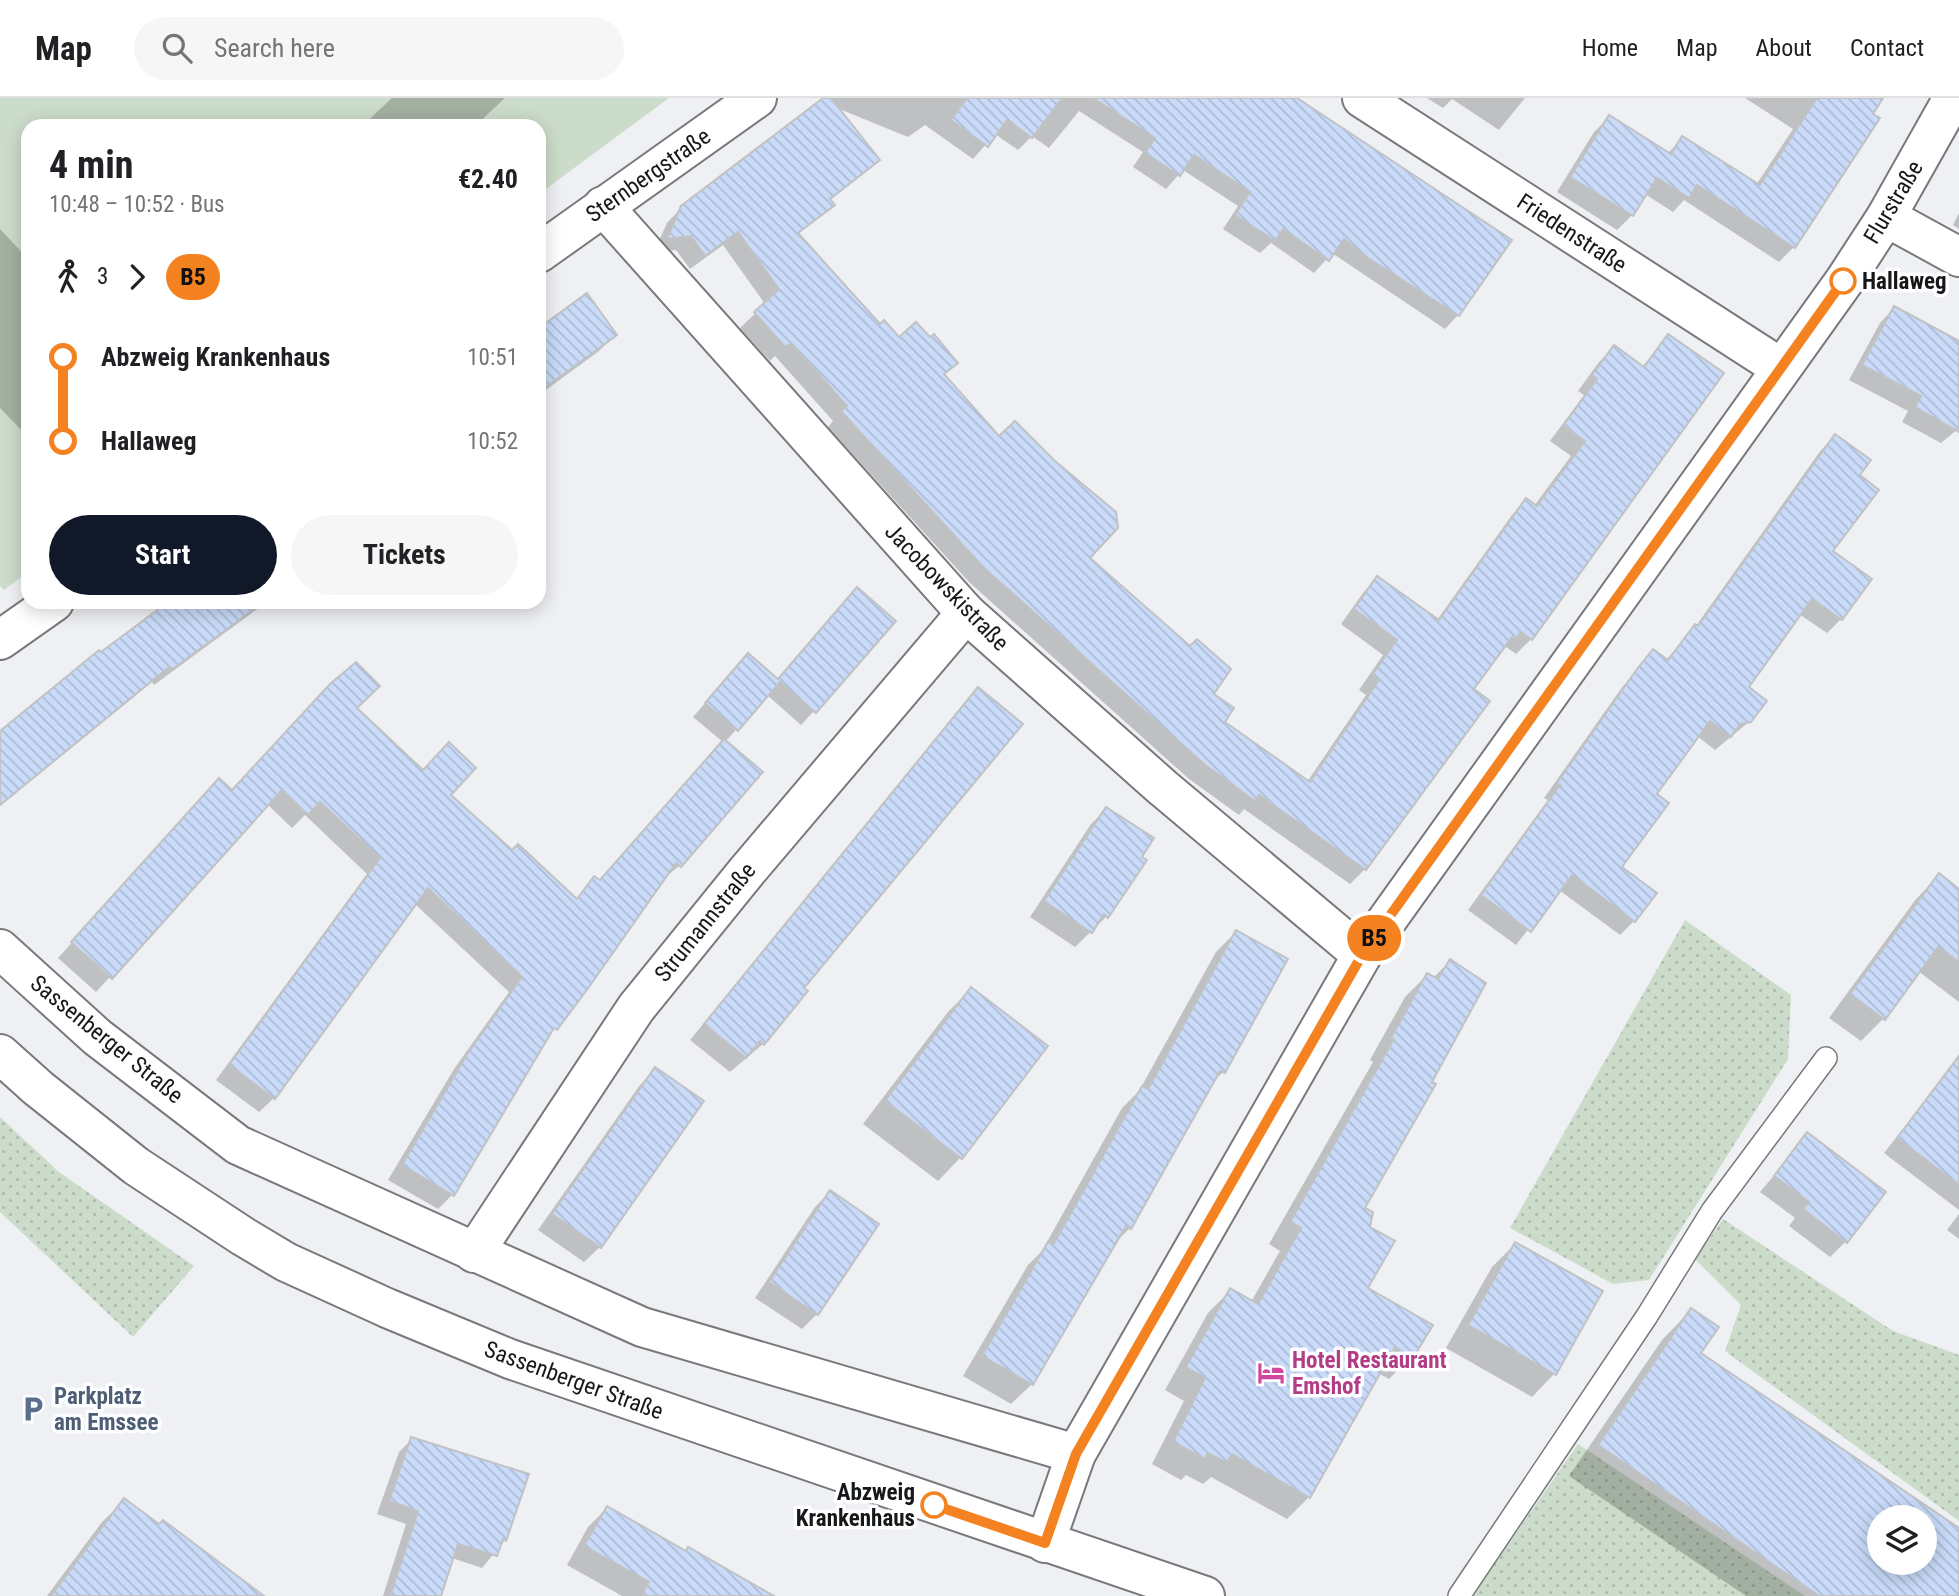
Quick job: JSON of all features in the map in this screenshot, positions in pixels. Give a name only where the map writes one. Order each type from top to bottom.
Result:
[{"type":"street","name":"Sternbergstraße","points":[[546,248],[757,98]]},
{"type":"street","name":"Friedenstraße","points":[[1362,98],[1781,368]]},
{"type":"street","name":"Flurstraße","points":[[1045,1543],[1076,1454],[1362,955],[1886,217],[1953,98]]},
{"type":"street","name":"Jacobowskistraße","points":[[603,206],[966,613],[1162,787],[1362,955]]},
{"type":"street","points":[[1886,217],[1959,257]]},
{"type":"street","points":[[0,640],[44,609]]},
{"type":"street","name":"Strumannstraße","points":[[474,1253],[636,1008],[747,871],[966,613]]},
{"type":"street","name":"Sassenberger Straße","points":[[0,949],[97,1037],[239,1145],[642,1327],[1076,1454]]},
{"type":"street","name":"Sassenberger Straße","points":[[0,1054],[136,1166],[286,1262],[510,1359],[1205,1596]]},
{"type":"lane","points":[[1459,1596],[1647,1316],[1712,1211],[1826,1058]]},
{"type":"green space","points":[[0,98],[669,98],[546,189],[546,119],[21,119],[21,577],[4,590],[0,586]]},
{"type":"green space","points":[[1685,920],[1791,995],[1788,1059],[1649,1280],[1613,1284],[1510,1228]]},
{"type":"green space","points":[[0,1117],[59,1172],[194,1266],[133,1337],[0,1212]]},
{"type":"green space","points":[[1723,1219],[1893,1331],[1959,1355],[1959,1521],[1725,1351],[1741,1305],[1695,1259]]},
{"type":"green space","points":[[1578,1444],[1805,1596],[1472,1596]]},
{"type":"building","points":[[823,98],[831,98],[880,160],[830,199],[835,205],[798,233],[880,324],[884,320],[899,337],[916,322],[930,337],[934,334],[958,363],[944,374],[999,436],[1015,421],[1055,461],[1116,512],[1118,528],[1090,558],[1190,646],[1197,639],[1231,669],[1214,694],[1234,708],[1225,722],[1310,782],[1379,680],[1372,675],[1397,640],[1354,609],[1377,576],[1439,620],[1526,498],[1537,506],[1585,441],[1563,426],[1597,379],[1592,375],[1614,345],[1644,367],[1668,334],[1724,373],[1532,640],[1521,632],[1515,640],[1512,637],[1474,689],[1490,701],[1366,870],[1259,795],[1255,801],[1204,764],[983,567],[841,411],[847,406],[791,343],[785,347],[754,312],[779,289],[738,232],[705,256],[691,236],[667,239],[681,206]]},
{"type":"building","points":[[967,98],[1062,98],[1032,138],[1007,120],[988,147],[951,120]]},
{"type":"building","points":[[1093,98],[1297,98],[1512,240],[1459,316],[1365,256],[1344,239],[1329,261],[1283,229],[1275,241],[1235,215],[1250,192],[1194,155],[1180,176],[1145,153],[1155,138]]},
{"type":"building","points":[[1817,98],[1883,98],[1873,114],[1880,118],[1795,248],[1697,185],[1689,198],[1657,178],[1633,216],[1570,177],[1609,115],[1671,154],[1682,136],[1760,185]]},
{"type":"building","points":[[587,293],[617,335],[546,387],[546,323]]},
{"type":"building","points":[[1894,306],[1959,341],[1959,432],[1915,407],[1921,396],[1862,365]]},
{"type":"building","points":[[1835,434],[1871,460],[1860,475],[1879,490],[1833,551],[1872,579],[1842,620],[1812,599],[1749,687],[1767,701],[1751,722],[1740,724],[1731,737],[1710,721],[1657,794],[1669,803],[1622,867],[1657,893],[1635,922],[1572,875],[1531,932],[1481,895],[1560,785],[1557,783],[1637,669],[1653,649],[1668,660],[1695,624],[1698,626]]},
{"type":"building","points":[[857,587],[896,621],[816,713],[780,682],[738,731],[705,703],[748,653],[778,679]]},
{"type":"building","points":[[159,609],[254,609],[171,670],[169,667],[0,805],[0,731],[99,650],[101,652]]},
{"type":"building","points":[[356,662],[380,686],[357,708],[423,770],[449,742],[476,768],[451,795],[512,850],[518,844],[577,899],[594,876],[600,880],[724,739],[763,772],[681,867],[676,863],[589,987],[557,1030],[554,1028],[454,1196],[402,1165],[468,1053],[522,977],[428,888],[275,1099],[229,1065],[380,858],[320,802],[308,815],[282,790],[112,979],[71,942],[219,778],[232,790],[330,684]]},
{"type":"building","points":[[978,687],[1023,724],[804,988],[808,991],[764,1045],[760,1041],[746,1058],[704,1024]]},
{"type":"building","points":[[1106,807],[1154,838],[1142,857],[1147,860],[1108,918],[1104,914],[1092,933],[1044,901]]},
{"type":"building","points":[[1939,873],[1959,889],[1959,962],[1938,947],[1885,1020],[1850,994]]},
{"type":"building","points":[[1236,930],[1288,959],[1225,1073],[1220,1071],[1131,1229],[1126,1226],[1033,1385],[982,1356],[1048,1242],[1053,1245],[1142,1086],[1148,1089]]},
{"type":"building","points":[[1450,959],[1486,983],[1432,1082],[1436,1084],[1365,1208],[1373,1212],[1370,1227],[1395,1241],[1368,1288],[1433,1325],[1413,1358],[1395,1347],[1310,1498],[1232,1454],[1227,1463],[1208,1453],[1205,1459],[1173,1442],[1205,1378],[1186,1367],[1230,1288],[1258,1304],[1301,1228],[1290,1222],[1394,1039],[1391,1038],[1427,973],[1438,979]]},
{"type":"building","points":[[971,987],[1048,1046],[962,1159],[885,1101]]},
{"type":"building","points":[[1959,1056],[1959,1185],[1897,1138]]},
{"type":"building","points":[[655,1067],[704,1101],[601,1248],[552,1214]]},
{"type":"building","points":[[1807,1132],[1886,1192],[1847,1243],[1803,1209],[1809,1202],[1774,1176]]},
{"type":"building","points":[[830,1190],[879,1224],[818,1315],[769,1282]]},
{"type":"building","points":[[1515,1242],[1603,1291],[1556,1375],[1468,1325]]},
{"type":"building","points":[[1691,1308],[1719,1327],[1701,1353],[1925,1505],[1867,1505],[1867,1575],[1937,1575],[1937,1513],[1959,1528],[1959,1596],[1819,1596],[1598,1445]]},
{"type":"building","points":[[411,1437],[529,1474],[506,1541],[503,1539],[497,1556],[458,1544],[441,1596],[390,1596],[418,1511],[389,1501]]},
{"type":"building","points":[[124,1498],[159,1524],[163,1520],[264,1596],[51,1596]]},
{"type":"building","points":[[607,1506],[686,1551],[688,1547],[774,1596],[641,1596],[649,1582],[584,1546]]},
{"type":"bus line","name":"B5","points":[[934,1505],[1045,1543],[1076,1454],[1362,955],[1495,765],[1843,281]]},
{"type":"place","name":"Hallaweg","points":[[1843,281]]},
{"type":"place","name":"Hotel Restaurant Emshof","points":[[1271,1373]]},
{"type":"place","name":"Parkplatz am Emssee","points":[[33,1409]]},
{"type":"place","name":"Abzweig Krankenhaus","points":[[934,1505]]}]
